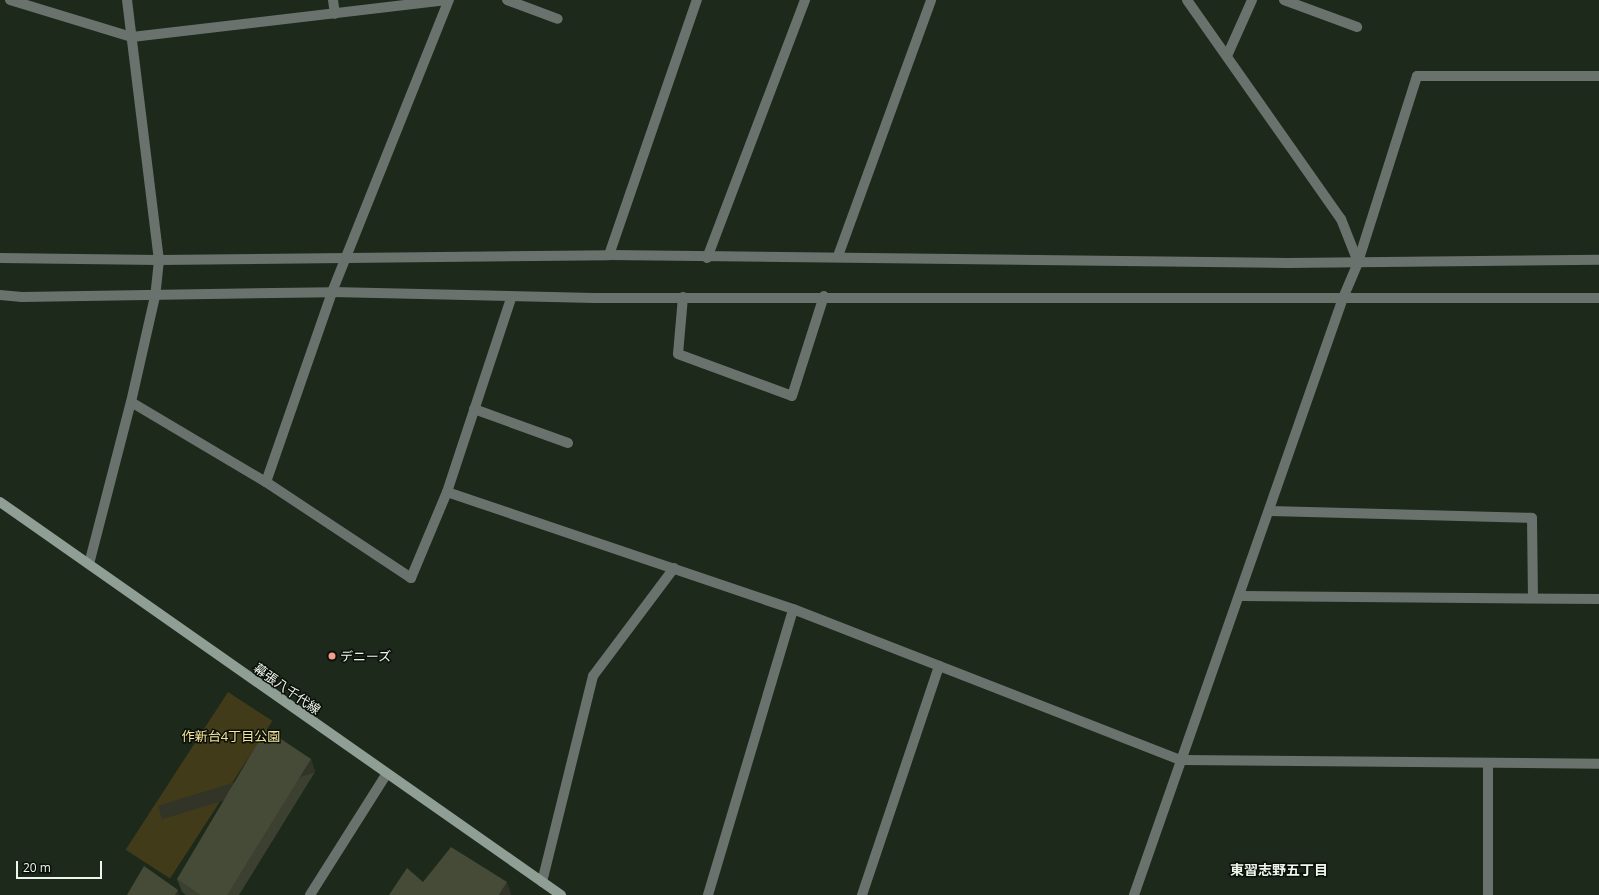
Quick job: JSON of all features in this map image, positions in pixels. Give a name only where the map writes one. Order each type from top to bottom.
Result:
[{"type":"main road","name":"幕張八千代線","points":[[0,502],[386,775],[561,895]]},
{"type":"street","points":[[10,0],[132,37],[445,0]]},
{"type":"street","points":[[89,564],[131,402],[155,296],[159,260],[127,0]]},
{"type":"street","points":[[333,0],[336,14]]},
{"type":"street","points":[[266,482],[332,292],[450,0]]},
{"type":"street","points":[[506,0],[558,19]]},
{"type":"street","points":[[609,255],[697,0]]},
{"type":"street","points":[[707,258],[805,0]]},
{"type":"street","points":[[838,256],[930,0]]},
{"type":"street","points":[[1187,0],[1341,219],[1358,262]]},
{"type":"street","points":[[1227,56],[1252,0]]},
{"type":"street","points":[[1284,0],[1357,27]]},
{"type":"street","points":[[1134,895],[1181,760],[1241,596],[1343,298],[1358,262],[1417,76],[1599,76]]},
{"type":"street","points":[[0,258],[159,260],[609,255],[707,258],[838,256],[1358,262],[1412,260],[1599,260]]},
{"type":"street","points":[[0,295],[155,296],[332,292],[512,296],[683,297],[1599,298]]},
{"type":"street","points":[[131,402],[266,482],[411,578],[447,492],[512,296]]},
{"type":"street","points":[[683,297],[678,354],[792,396],[824,296]]},
{"type":"street","points":[[474,409],[568,444]]},
{"type":"street","points":[[447,492],[793,609],[1181,760],[1599,764]]},
{"type":"street","points":[[1270,511],[1532,518],[1533,598]]},
{"type":"street","points":[[542,882],[593,676],[674,568]]},
{"type":"street","points":[[1241,596],[1599,599]]},
{"type":"street","points":[[708,895],[793,609]]},
{"type":"street","points":[[862,895],[939,666]]},
{"type":"street","points":[[1488,763],[1488,895]]},
{"type":"street","points":[[310,895],[386,775]]},
{"type":"green space","name":"作新台4丁目公園","points":[[228,692],[272,721],[170,879],[126,850]]},
{"type":"building","points":[[266,729],[311,759],[227,895],[201,895],[177,879]]},
{"type":"building","points":[[451,847],[507,882],[499,895],[389,895],[407,868],[423,882]]},
{"type":"building","points":[[144,866],[178,890],[175,895],[127,895]]},
{"type":"place","name":"デニーズ","points":[[332,656]]},
{"type":"district","name":"東習志野五丁目","points":[[1279,870]]}]
